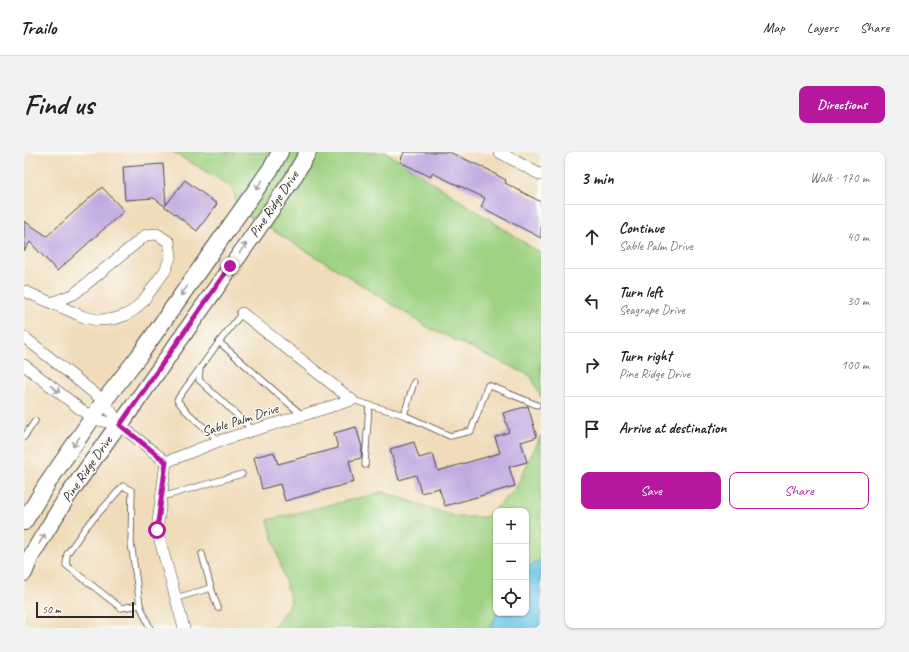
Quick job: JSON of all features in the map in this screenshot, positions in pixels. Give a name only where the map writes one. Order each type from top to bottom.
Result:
[{"type":"street","name":"Pine Ridge Drive","points":[[24,522],[47,484],[104,401],[139,356],[272,167],[280,152]]},
{"type":"street","name":"Pine Ridge Drive","points":[[24,574],[31,556],[67,497],[113,432],[120,425],[292,180],[308,152]]},
{"type":"street","points":[[499,152],[541,175]]},
{"type":"street","points":[[24,291],[51,303],[84,317],[98,320],[114,319],[126,315],[134,310],[143,301],[164,271],[171,255],[169,242],[157,234],[146,235],[74,294],[51,303]]},
{"type":"street","points":[[242,313],[352,400]]},
{"type":"street","points":[[24,337],[104,401],[120,425],[166,462],[157,530],[184,628]]},
{"type":"street","points":[[24,365],[93,419],[120,425]]},
{"type":"street","name":"Sable Palm Drive","points":[[166,462],[219,441],[352,400]]},
{"type":"lane","points":[[219,441],[186,411],[177,400],[242,313]]},
{"type":"lane","points":[[219,342],[302,415]]},
{"type":"lane","points":[[200,368],[200,380],[253,430]]},
{"type":"lane","points":[[404,415],[414,382]]},
{"type":"lane","points":[[352,400],[404,415],[450,436],[471,431],[488,385],[537,405]]},
{"type":"lane","points":[[365,465],[369,405]]},
{"type":"lane","points":[[24,437],[35,421]]},
{"type":"lane","points":[[161,497],[242,474]]},
{"type":"lane","points":[[140,605],[121,608],[66,565],[67,554],[82,533],[123,486],[132,491],[131,543],[140,605],[150,628]]},
{"type":"lane","points":[[202,554],[218,608]]},
{"type":"lane","points":[[176,598],[211,588]]},
{"type":"green space","points":[[173,152],[386,152],[541,253],[541,398],[531,376],[429,328],[346,275],[239,210],[232,187]]},
{"type":"green space","points":[[541,435],[541,560],[529,567],[529,508],[496,508],[515,490]]},
{"type":"green space","points":[[383,492],[457,517],[486,517],[493,510],[493,616],[496,616],[491,628],[273,628],[291,602],[268,520]]},
{"type":"water","points":[[541,560],[541,628],[491,628],[496,616],[529,616],[529,567]]},
{"type":"building","points":[[404,152],[449,152],[491,171],[506,180],[505,183],[541,202],[541,238],[481,207],[485,198],[432,173],[431,177],[400,162]]},
{"type":"building","points":[[163,164],[166,205],[185,180],[217,204],[197,231],[154,198],[125,200],[123,167]]},
{"type":"building","points":[[102,187],[124,211],[57,271],[30,242],[24,251],[24,221],[47,236]]},
{"type":"building","points":[[528,406],[537,437],[521,442],[527,462],[509,467],[515,486],[445,506],[439,488],[421,493],[416,475],[399,480],[390,449],[414,442],[419,458],[433,454],[438,471],[500,453],[495,437],[509,432],[503,413]]},
{"type":"building","points":[[356,427],[362,447],[361,458],[349,461],[354,482],[285,501],[280,484],[262,489],[254,457],[274,452],[278,464],[338,448],[334,433]]},
{"type":"route","points":[[157,530],[166,462],[120,425],[230,266]]}]
